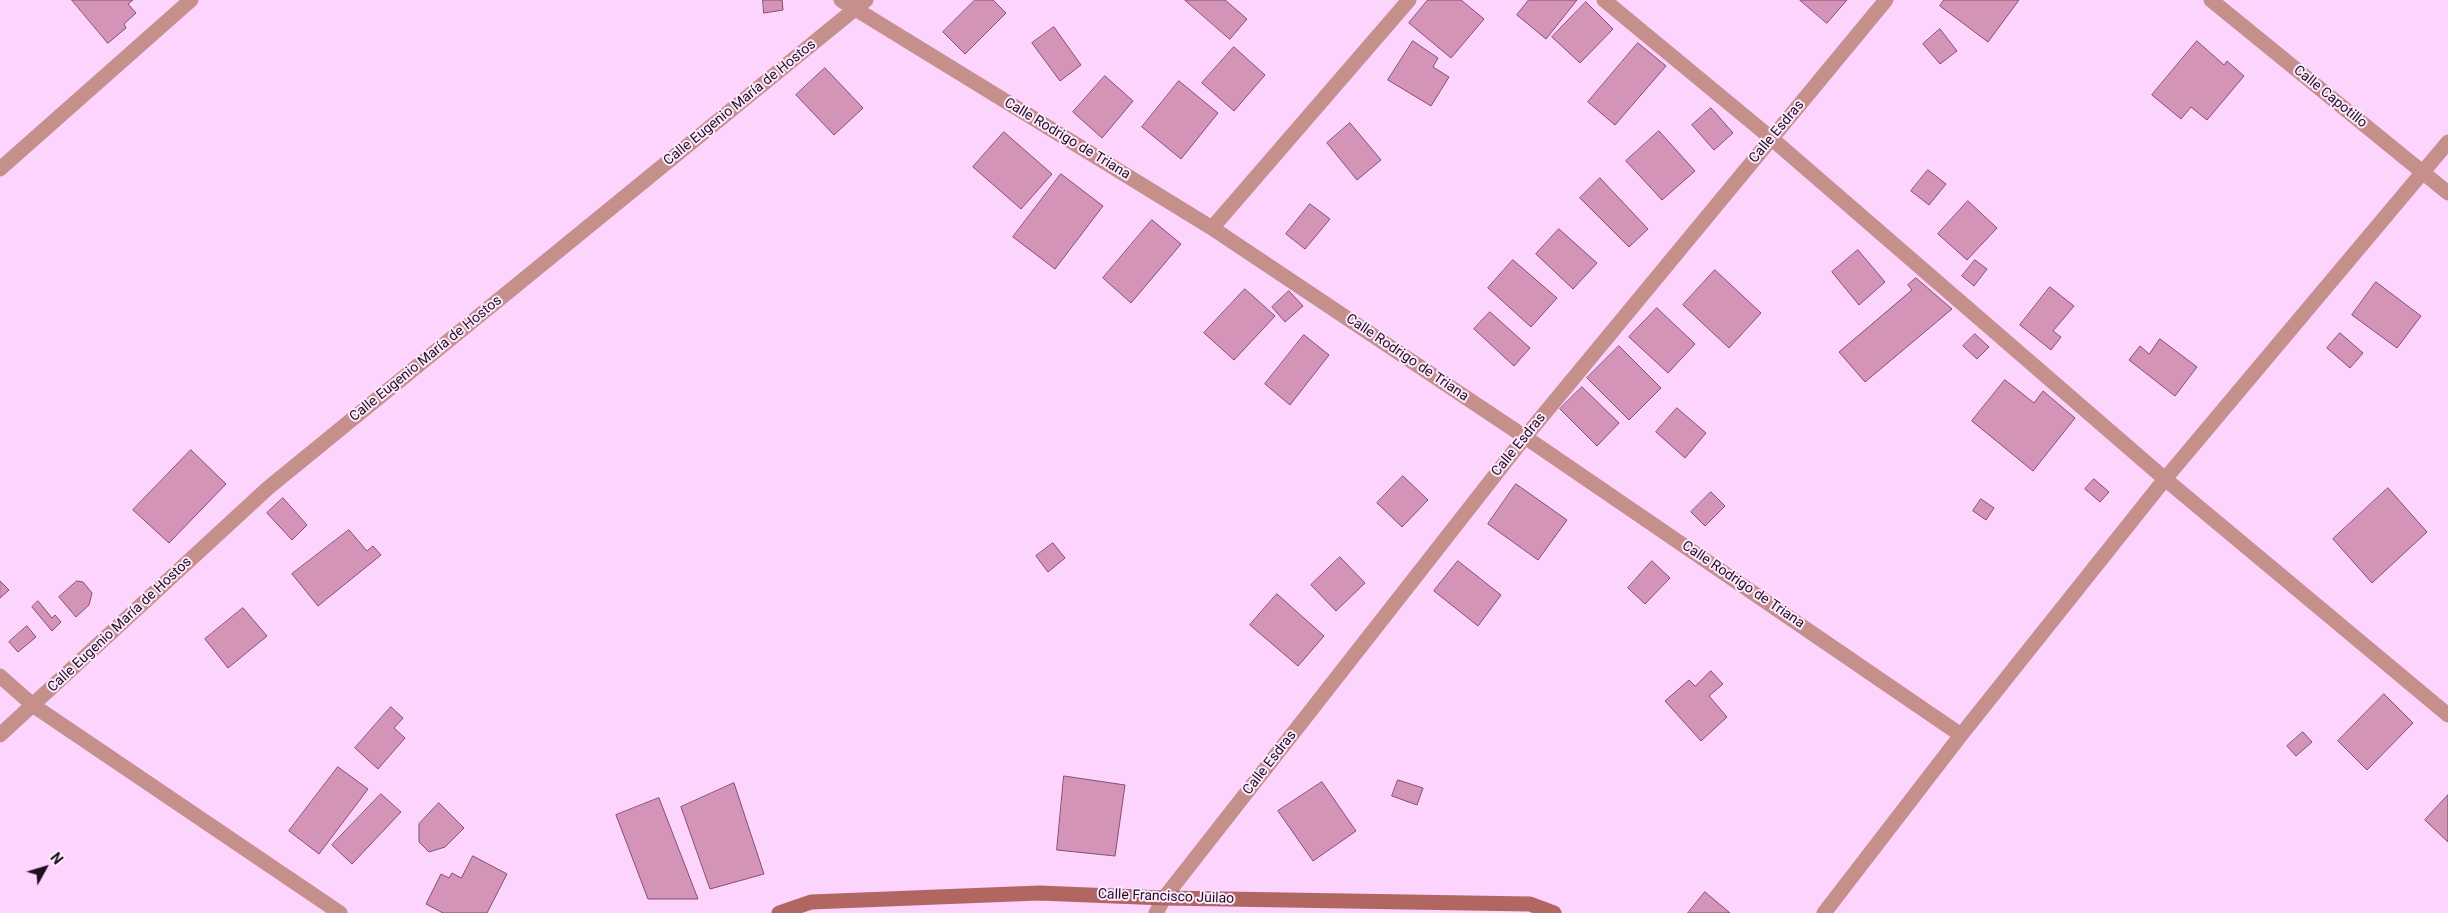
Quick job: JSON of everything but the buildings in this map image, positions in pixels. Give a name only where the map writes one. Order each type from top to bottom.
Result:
[{"type":"street","points":[[0,169],[191,0]]},
{"type":"street","name":"Calle Rodrigo de Triana","points":[[841,0],[860,5],[1212,228],[1525,437],[1961,734]]},
{"type":"street","points":[[1212,228],[1409,0]]},
{"type":"street","points":[[1604,0],[1771,138],[2165,479],[2448,715]]},
{"type":"street","name":"Calle Esdras","points":[[1156,913],[1164,898],[1525,437],[1886,0]]},
{"type":"street","name":"Calle Capotillo","points":[[2211,0],[2448,193]]},
{"type":"street","name":"Calle Eugenio María de Hostos","points":[[0,735],[34,706],[268,488],[860,5]]},
{"type":"street","points":[[1824,913],[1961,734],[2165,479],[2448,142]]},
{"type":"street","points":[[0,676],[34,706],[340,913]]},
{"type":"street","name":"Calle Francisco Juilao","points":[[779,913],[811,902],[1029,893],[1164,898],[1530,904],[1554,913]]}]
